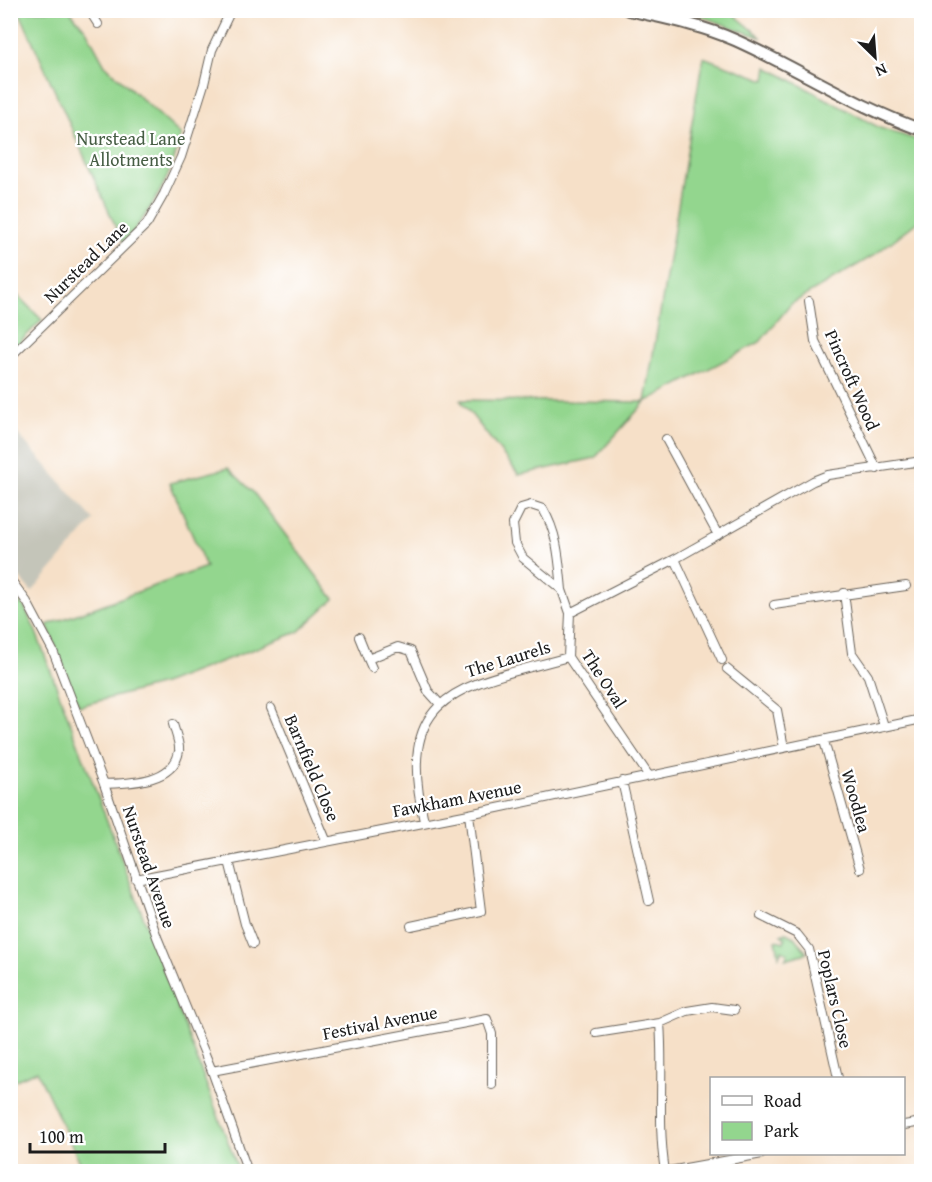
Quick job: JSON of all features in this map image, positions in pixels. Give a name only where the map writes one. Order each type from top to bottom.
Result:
[{"type":"main road","points":[[628,10],[686,23],[732,39],[868,108],[921,130]]},
{"type":"street","points":[[89,10],[98,24]]},
{"type":"street","name":"Nurstead Lane","points":[[10,357],[147,224],[181,157],[212,50],[231,10]]},
{"type":"street","points":[[686,23],[689,10]]},
{"type":"street","name":"Pincroft Wood","points":[[809,301],[815,341],[877,470]]},
{"type":"street","points":[[666,440],[718,535]]},
{"type":"street","points":[[570,613],[675,559],[813,481],[828,475],[877,470],[921,461]]},
{"type":"street","name":"The Oval","points":[[562,590],[523,558],[515,543],[513,524],[521,508],[531,506],[543,509],[552,524],[557,541],[562,590],[570,613],[568,657],[650,776]]},
{"type":"street","points":[[675,559],[722,660]]},
{"type":"street","name":"Nurstead Avenue","points":[[10,579],[27,602],[53,651],[104,784],[136,879],[212,1071],[248,1172]]},
{"type":"street","points":[[774,605],[844,593],[906,586]]},
{"type":"street","points":[[844,593],[852,653],[868,676],[884,726]]},
{"type":"street","points":[[359,637],[372,668]]},
{"type":"street","points":[[368,658],[398,647],[408,649],[414,655],[428,691],[440,703]]},
{"type":"street","name":"The Laurels","points":[[423,821],[416,783],[419,749],[429,717],[440,703],[468,686],[568,657]]},
{"type":"street","points":[[727,669],[777,710],[784,748]]},
{"type":"street","name":"Barnfield Close","points":[[271,708],[326,840]]},
{"type":"street","name":"Fawkham Avenue","points":[[136,879],[423,821],[469,814],[921,719]]},
{"type":"street","points":[[104,784],[131,783],[164,774],[175,762],[179,749],[172,724]]},
{"type":"street","name":"Woodlea","points":[[824,741],[860,869]]},
{"type":"street","points":[[622,781],[649,901]]},
{"type":"street","points":[[411,926],[481,911],[469,814]]},
{"type":"street","points":[[229,861],[244,924],[253,944]]},
{"type":"street","name":"Poplars Close","points":[[761,916],[797,934],[809,949],[837,1077]]},
{"type":"street","points":[[596,1033],[660,1023],[687,1011],[712,1007],[734,1010]]},
{"type":"street","name":"Festival Avenue","points":[[212,1071],[487,1019],[492,1034],[492,1085]]},
{"type":"street","points":[[660,1023],[663,1064],[660,1125],[665,1171],[756,1155]]},
{"type":"street","points":[[905,1125],[921,1122]]},
{"type":"shaded area","points":[[10,425],[94,520],[32,592],[11,568]]},
{"type":"green space","name":"Nurstead Lane Allotments","points":[[69,10],[86,30],[105,65],[181,135],[172,165],[159,193],[143,219],[123,243],[19,11]]},
{"type":"green space","points":[[700,11],[730,11],[762,38],[700,16]]},
{"type":"green space","points":[[703,57],[765,80],[767,67],[880,128],[921,141],[921,219],[873,256],[791,304],[760,342],[645,402]]},
{"type":"green space","points":[[11,289],[42,320],[11,351]]},
{"type":"green space","points":[[460,400],[645,402],[595,458],[519,475]]},
{"type":"green space","points":[[228,468],[253,492],[334,599],[298,632],[163,684],[79,706],[47,625],[206,567],[170,483]]},
{"type":"green space","points":[[22,602],[36,632],[239,1171],[84,1171],[37,1071],[11,1082],[10,605],[15,608]]},
{"type":"green space","points":[[786,933],[796,938],[807,953],[785,959],[788,953],[782,950],[779,956],[776,940],[784,942],[785,938],[781,935]]}]
